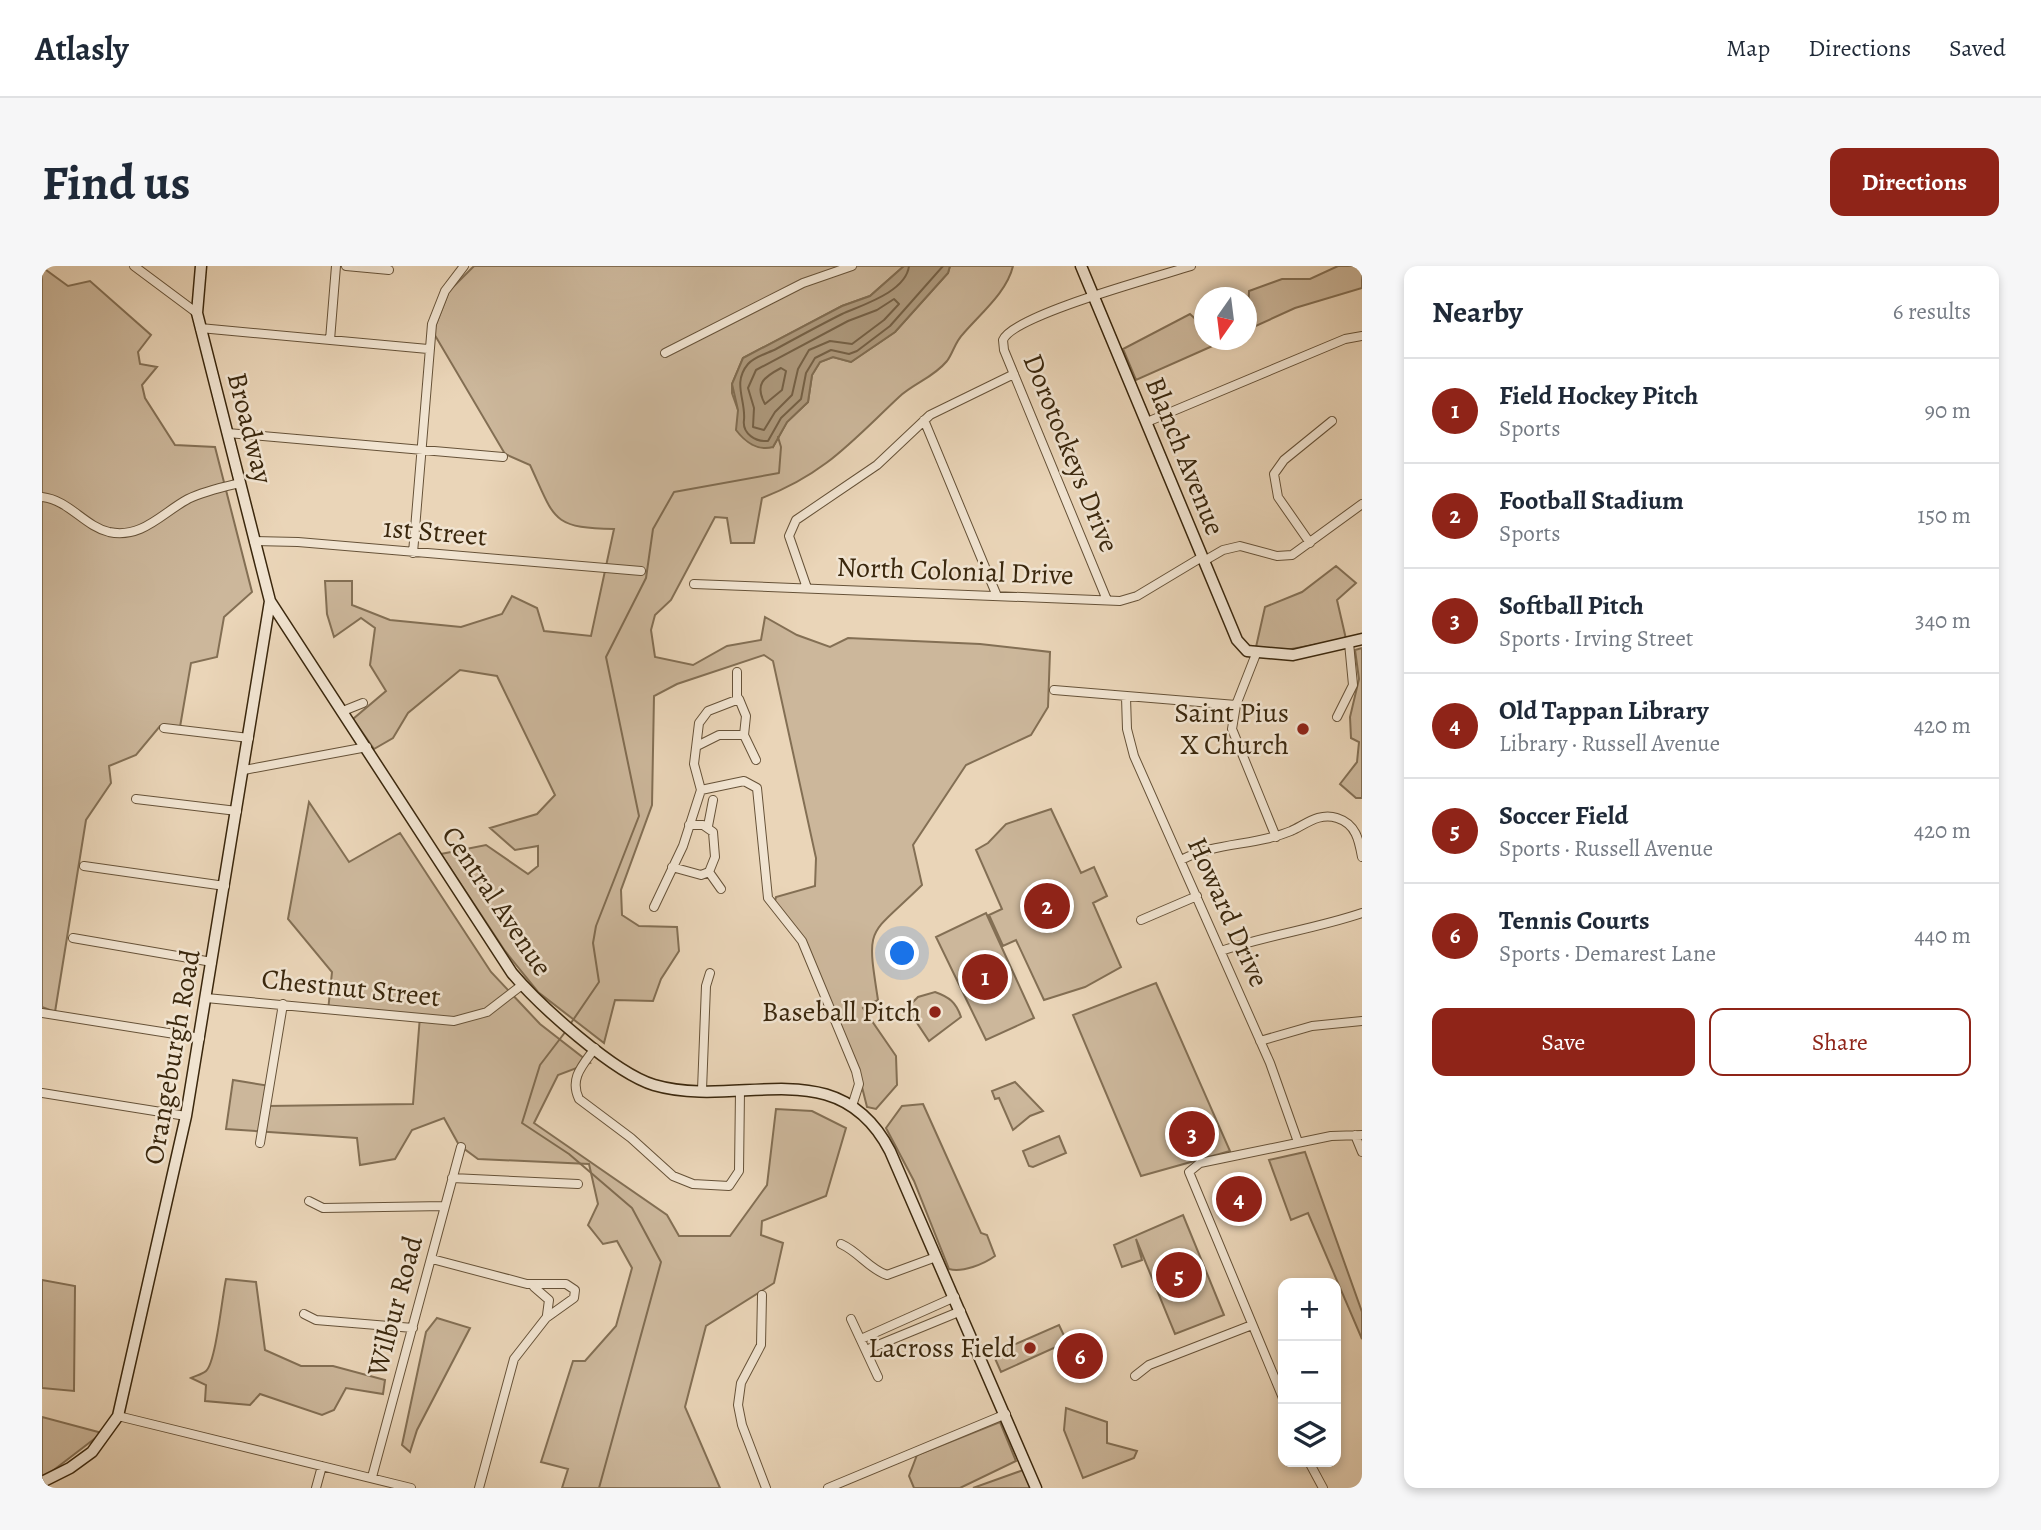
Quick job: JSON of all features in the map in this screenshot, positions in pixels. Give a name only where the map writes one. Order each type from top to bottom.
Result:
[{"type":"street","points":[[134,266],[197,313]]},
{"type":"street","name":"Broadway","points":[[201,266],[197,313],[200,328],[270,601]]},
{"type":"street","points":[[330,340],[336,266]]},
{"type":"street","points":[[346,266],[389,270]]},
{"type":"street","points":[[413,553],[432,324],[445,291],[464,266]]},
{"type":"street","points":[[665,353],[781,293],[852,266]]},
{"type":"street","name":"Blanch Avenue","points":[[1081,266],[1237,640],[1247,651],[1256,654]]},
{"type":"street","name":"Dorotockeys Drive","points":[[1107,600],[1003,345],[1009,330],[1093,296],[1191,266]]},
{"type":"street","points":[[200,328],[428,349]]},
{"type":"street","points":[[1147,422],[1345,339],[1362,335]]},
{"type":"street","points":[[807,587],[790,542],[792,524],[877,465],[939,409],[1014,374]]},
{"type":"street","points":[[924,420],[998,596]]},
{"type":"street","points":[[1310,543],[1278,497],[1274,474],[1284,460],[1332,421]]},
{"type":"street","points":[[228,433],[503,457]]},
{"type":"street","points":[[42,497],[60,502],[102,530],[129,533],[147,527],[190,498],[240,483]]},
{"type":"street","name":"North Colonial Drive","points":[[694,584],[1120,601],[1137,596],[1203,559],[1232,547],[1248,547],[1285,556],[1310,543],[1362,504]]},
{"type":"street","name":"1st Street","points":[[254,541],[298,542],[611,570],[641,570]]},
{"type":"street","name":"Central Avenue","points":[[270,601],[522,985],[568,1027],[622,1069],[651,1084],[702,1090],[801,1088],[828,1094],[867,1117],[884,1138],[1036,1488]]},
{"type":"street","name":"Orangeburgh Road","points":[[42,1482],[70,1468],[92,1452],[118,1416],[186,1116],[270,601]]},
{"type":"street","points":[[1276,837],[1232,729],[1236,705],[1256,654],[1293,655],[1362,639]]},
{"type":"street","points":[[1337,717],[1353,685],[1349,643]]},
{"type":"street","points":[[737,673],[737,699],[744,706],[747,727],[744,735],[756,760]]},
{"type":"street","points":[[1055,690],[1236,705]]},
{"type":"street","name":"Howard Drive","points":[[1126,697],[1127,729],[1134,756],[1260,1041],[1298,1143]]},
{"type":"street","points":[[654,908],[662,896],[701,790],[694,764],[702,717],[708,711],[737,699]]},
{"type":"street","points":[[343,711],[363,702]]},
{"type":"street","points":[[164,728],[249,738]]},
{"type":"street","points":[[697,746],[719,735],[744,735]]},
{"type":"street","points":[[244,770],[367,747]]},
{"type":"street","points":[[701,790],[744,781],[757,788],[768,898],[802,941],[856,1071],[859,1084],[852,1106]]},
{"type":"street","points":[[136,799],[237,811]]},
{"type":"street","points":[[708,826],[713,800]]},
{"type":"street","points":[[1181,860],[1206,849],[1276,837],[1316,818],[1338,818],[1355,832],[1362,857]]},
{"type":"street","points":[[672,867],[701,874],[709,872],[714,864],[713,832],[708,826],[690,825]]},
{"type":"street","points":[[84,866],[225,886]]},
{"type":"street","points":[[709,872],[720,889]]},
{"type":"street","points":[[1141,920],[1196,896]]},
{"type":"street","points":[[1221,951],[1256,939],[1323,926],[1362,913]]},
{"type":"street","points":[[74,938],[212,962]]},
{"type":"street","points":[[702,1090],[706,986],[710,974]]},
{"type":"street","name":"Chestnut Street","points":[[206,998],[284,1004],[426,1021],[454,1021],[487,1012],[522,985]]},
{"type":"street","points":[[260,1143],[284,1004]]},
{"type":"street","points":[[42,1013],[200,1038]]},
{"type":"street","points":[[1260,1041],[1312,1026],[1362,1021]]},
{"type":"street","points":[[596,1048],[575,1076],[574,1090],[579,1099],[631,1138],[673,1177],[693,1184],[729,1186],[734,1181],[739,1171],[740,1091]]},
{"type":"street","points":[[42,1093],[186,1116]]},
{"type":"street","points":[[1278,1386],[1190,1176],[1193,1165],[1331,1136],[1358,1135],[1362,1152]]},
{"type":"street","name":"Wilbur Road","points":[[372,1477],[461,1147]]},
{"type":"street","points":[[452,1178],[578,1184]]},
{"type":"street","points":[[309,1201],[323,1208],[445,1206]]},
{"type":"street","points":[[841,1244],[860,1254],[873,1268],[887,1275],[936,1257]]},
{"type":"street","points":[[432,1259],[527,1284],[566,1284],[575,1290],[571,1301],[546,1318],[514,1359],[479,1488]]},
{"type":"street","points":[[527,1284],[546,1295],[550,1305],[546,1318]]},
{"type":"street","points":[[762,1295],[763,1337],[741,1383],[738,1405],[742,1426],[766,1488]]},
{"type":"street","points":[[861,1339],[955,1297]]},
{"type":"street","points":[[936,1305],[941,1319]]},
{"type":"street","points":[[866,1350],[961,1311]]},
{"type":"street","points":[[304,1314],[316,1320],[413,1328]]},
{"type":"street","points":[[851,1319],[878,1377]]},
{"type":"street","points":[[900,1321],[906,1334]]},
{"type":"street","points":[[1135,1376],[1149,1365],[1252,1325]]},
{"type":"street","points":[[828,1488],[1006,1414]]},
{"type":"street","points":[[118,1416],[411,1488]]},
{"type":"street","points":[[316,1488],[322,1466]]},
{"type":"street","points":[[1312,1467],[1323,1488]]},
{"type":"shaded area","points":[[474,266],[904,266],[870,296],[842,306],[743,358],[732,384],[732,393],[738,410],[773,447],[787,422],[808,402],[812,375],[820,362],[833,357],[851,362],[895,332],[948,273],[950,266],[1013,266],[1005,285],[960,337],[942,367],[905,392],[821,467],[784,489],[762,498],[754,543],[731,543],[727,518],[715,517],[671,600],[655,615],[651,630],[655,657],[693,665],[727,646],[761,640],[765,617],[797,635],[830,647],[848,638],[980,644],[1050,652],[1048,707],[1031,735],[966,765],[913,845],[922,885],[881,924],[875,934],[872,957],[878,1000],[863,1008],[896,1056],[897,1085],[876,1109],[867,1107],[862,1087],[806,942],[774,905],[776,897],[815,886],[816,858],[773,661],[764,655],[677,684],[654,696],[652,805],[621,890],[622,915],[639,926],[677,927],[679,951],[661,979],[653,1001],[615,1000],[604,1043],[538,992],[505,951],[441,854],[486,845],[528,874],[538,866],[538,846],[515,850],[490,828],[537,814],[555,795],[497,676],[460,670],[408,713],[393,738],[374,749],[353,719],[386,691],[370,665],[375,628],[361,618],[334,637],[327,614],[325,581],[352,581],[352,605],[390,620],[461,627],[502,614],[512,596],[537,608],[544,631],[591,636],[614,529],[578,526],[566,523],[558,517],[545,498],[530,465],[505,454],[433,332],[449,291]]},
{"type":"shaded area","points":[[1338,266],[1362,266],[1362,288],[1295,308],[1257,325],[1257,288],[1282,279],[1310,279]]},
{"type":"shaded area","points":[[42,267],[68,286],[90,281],[151,335],[138,352],[140,364],[157,367],[142,385],[145,398],[175,445],[215,447],[252,592],[224,617],[217,657],[191,663],[180,727],[160,726],[136,755],[109,766],[111,783],[86,820],[55,1012],[42,1007]]},
{"type":"shaded area","points":[[1190,314],[1194,318],[1194,350],[1204,350],[1136,380],[1123,349]]},
{"type":"shaded area","points":[[1336,566],[1356,583],[1337,600],[1346,639],[1286,650],[1256,647],[1265,607],[1302,592]]},
{"type":"shaded area","points":[[1362,648],[1362,798],[1356,798],[1340,784],[1357,762],[1359,742],[1351,738],[1350,717],[1359,679],[1355,650]]},
{"type":"shaded area","points":[[309,802],[349,862],[400,833],[491,972],[540,1024],[590,1063],[558,1075],[534,1123],[667,1215],[679,1236],[730,1236],[767,1185],[776,1109],[812,1111],[846,1128],[826,1196],[762,1221],[761,1235],[783,1243],[774,1283],[706,1326],[685,1407],[720,1488],[562,1488],[568,1469],[541,1462],[573,1361],[585,1361],[616,1326],[632,1268],[617,1241],[603,1244],[588,1225],[598,1204],[589,1164],[478,1159],[459,1145],[444,1118],[412,1130],[395,1159],[360,1165],[357,1138],[226,1129],[233,1080],[270,1086],[267,1106],[413,1104],[420,1016],[328,1011],[332,972],[288,919]]},
{"type":"shaded area","points":[[1051,809],[1081,873],[1094,867],[1107,896],[1093,903],[1121,967],[1085,987],[1044,1000],[1016,940],[1003,946],[989,915],[1002,909],[976,850],[988,843],[1006,824]]},
{"type":"shaded area","points":[[986,913],[1034,1018],[986,1040],[936,937]]},
{"type":"shaded area","points":[[1156,983],[1230,1151],[1141,1176],[1073,1015]]},
{"type":"shaded area","name":"Baseball Pitch","points":[[935,992],[951,1001],[961,1017],[929,1041],[907,1008],[918,997]]},
{"type":"shaded area","points":[[1015,1082],[1043,1111],[1030,1116],[1013,1130],[999,1098],[995,1099],[992,1091]]},
{"type":"shaded area","points":[[923,1104],[981,1233],[987,1235],[995,1256],[973,1267],[949,1269],[914,1181],[886,1128],[902,1106]]},
{"type":"shaded area","points":[[1059,1136],[1066,1153],[1033,1167],[1029,1166],[1023,1151]]},
{"type":"shaded area","points":[[1305,1152],[1362,1312],[1362,1339],[1341,1290],[1341,1278],[1336,1278],[1308,1213],[1291,1220],[1269,1160]]},
{"type":"shaded area","points":[[1183,1215],[1224,1315],[1175,1334],[1136,1239],[1142,1260],[1122,1267],[1114,1245]]},
{"type":"shaded area","points":[[226,1279],[256,1282],[265,1350],[301,1366],[333,1366],[385,1380],[383,1394],[346,1388],[334,1410],[322,1415],[260,1394],[250,1405],[205,1401],[206,1385],[191,1378],[205,1372],[210,1365]]},
{"type":"shaded area","points":[[42,1280],[75,1286],[74,1391],[42,1388]]},
{"type":"shaded area","points":[[437,1318],[470,1328],[417,1430],[410,1452],[402,1445],[426,1332]]},
{"type":"shaded area","name":"Lacross Field","points":[[1059,1325],[1067,1342],[1001,1372],[993,1354]]},
{"type":"shaded area","points":[[1066,1408],[1107,1422],[1107,1443],[1137,1451],[1134,1458],[1083,1478],[1064,1430]]},
{"type":"shaded area","points":[[42,1417],[102,1433],[42,1479]]},
{"type":"shaded area","points":[[1000,1422],[1016,1461],[960,1488],[914,1488],[909,1476],[917,1455]]},
{"type":"shaded area","points":[[1026,1469],[1033,1488],[973,1488]]},
{"type":"water","points":[[904,266],[950,266],[948,273],[895,332],[851,362],[833,357],[820,362],[812,375],[808,402],[787,422],[773,447],[757,447],[743,438],[736,430],[738,410],[732,384],[743,358],[842,306],[870,296]]},
{"type":"waterway","points":[[571,1023],[599,982],[593,943],[596,926],[639,816],[606,657],[646,578],[653,529],[674,492],[779,473],[781,447],[778,437]]},
{"type":"waterway","points":[[566,1031],[540,1065],[522,1123],[569,1154],[632,1208],[661,1262],[599,1488]]},
{"type":"place","name":"Saint Pius X Church","points":[[1303,729]]},
{"type":"place","name":"Football Stadium","points":[[1047,906]]},
{"type":"place","name":"Field Hockey Pitch","points":[[985,977]]},
{"type":"place","name":"Baseball Pitch","points":[[935,1012]]},
{"type":"place","name":"Softball Pitch","points":[[1192,1134]]},
{"type":"place","name":"Old Tappan Library","points":[[1239,1199]]},
{"type":"place","name":"Soccer Field","points":[[1179,1275]]},
{"type":"place","name":"Lacross Field","points":[[1030,1348]]},
{"type":"place","name":"Tennis Courts","points":[[1080,1356]]}]
